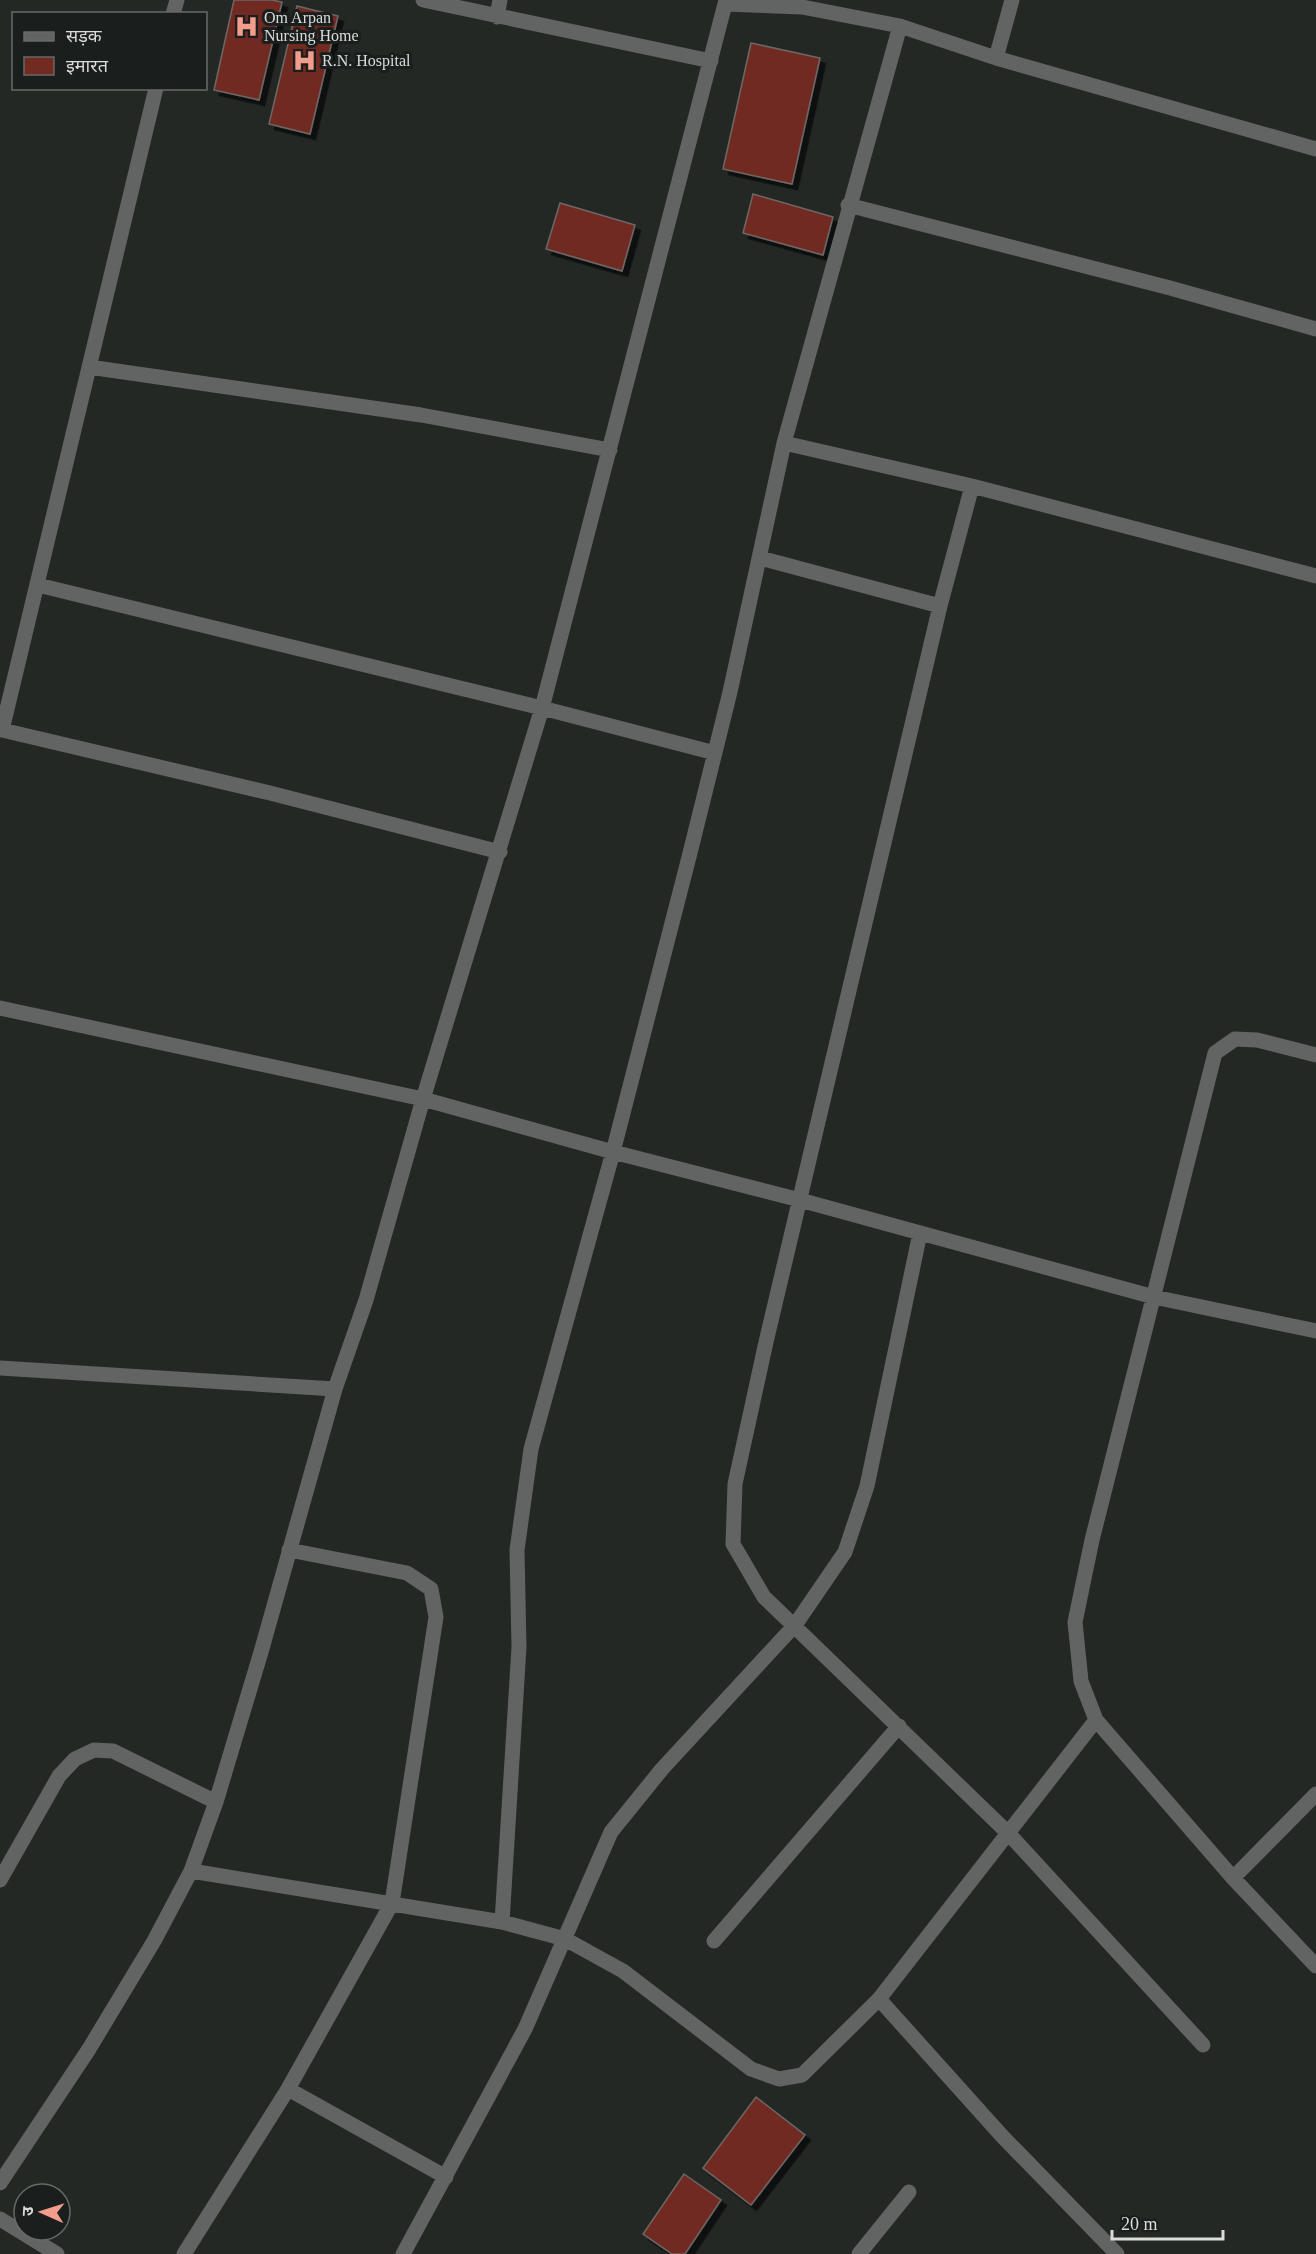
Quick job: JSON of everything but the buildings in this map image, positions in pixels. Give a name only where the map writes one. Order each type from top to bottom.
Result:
[{"type":"street","points":[[423,0],[711,61]]},
{"type":"street","points":[[497,17],[500,0]]},
{"type":"street","points":[[996,58],[1012,0]]},
{"type":"street","points":[[0,2183],[89,2049],[154,1941],[191,1871],[216,1802],[335,1389],[366,1300],[423,1099],[542,708],[725,2],[802,6],[900,26],[996,58],[1316,148]]},
{"type":"street","points":[[502,1922],[519,1647],[518,1539],[531,1449],[613,1152],[715,753],[784,443],[848,205],[900,26]]},
{"type":"street","points":[[156,90],[2,730],[270,793],[500,852]]},
{"type":"street","points":[[848,205],[1170,288],[1316,329]]},
{"type":"street","points":[[89,367],[421,415],[610,450]]},
{"type":"street","points":[[784,443],[972,486],[1316,576]]},
{"type":"street","points":[[972,486],[940,606],[766,1342],[735,1484],[733,1544],[764,1597],[1008,1833],[1203,2045]]},
{"type":"street","points":[[760,558],[940,606]]},
{"type":"street","points":[[38,585],[542,708],[715,753]]},
{"type":"street","points":[[0,1008],[423,1099],[1154,1297],[1316,1331]]},
{"type":"street","points":[[1316,1055],[1257,1040],[1234,1039],[1215,1053],[1092,1540],[1075,1622],[1081,1681],[1096,1720],[1233,1878],[1316,1966]]},
{"type":"street","points":[[403,2254],[525,2029],[610,1832],[662,1769],[795,1625],[845,1552],[867,1486],[920,1233]]},
{"type":"street","points":[[0,1368],[335,1389]]},
{"type":"street","points":[[184,2254],[288,2089],[392,1903],[436,1617],[430,1589],[406,1573],[289,1550]]},
{"type":"street","points":[[191,1871],[502,1922],[565,1939],[623,1971],[751,2069],[778,2079],[802,2075],[879,1999],[1096,1720]]},
{"type":"street","points":[[714,1941],[899,1726]]},
{"type":"street","points":[[0,1880],[59,1776],[75,1759],[94,1750],[113,1751],[216,1802]]},
{"type":"street","points":[[1233,1878],[1316,1794]]},
{"type":"street","points":[[879,1999],[1101,2248],[1117,2254]]},
{"type":"street","points":[[288,2089],[446,2177]]},
{"type":"street","points":[[859,2254],[909,2192]]},
{"type":"street","points":[[0,2219],[57,2254]]},
{"type":"place","name":"Om Arpan Nursing Home","points":[[246,26]]},
{"type":"place","name":"R.N. Hospital","points":[[304,60]]}]
